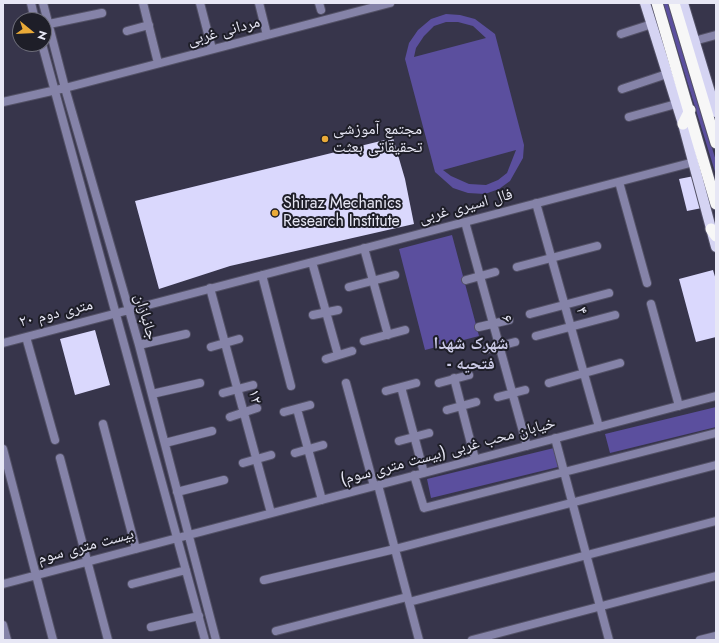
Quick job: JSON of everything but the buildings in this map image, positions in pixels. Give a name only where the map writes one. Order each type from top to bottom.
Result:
[{"type":"highway","points":[[657,3],[716,204]]},
{"type":"highway","points":[[674,3],[716,143]]},
{"type":"highway","points":[[699,84],[716,112]]},
{"type":"highway","points":[[676,101],[689,108]]},
{"type":"highway","points":[[684,124],[689,108]]},
{"type":"main road","points":[[645,3],[684,124],[716,247]]},
{"type":"main road","points":[[683,3],[716,112]]},
{"type":"street","points":[[143,3],[158,63]]},
{"type":"street","points":[[200,3],[212,50]]},
{"type":"street","points":[[259,3],[267,35]]},
{"type":"street","name":"مردانی غربی","points":[[3,102],[53,89],[65,88],[388,3]]},
{"type":"street","points":[[52,23],[102,13]]},
{"type":"street","points":[[621,34],[652,24]]},
{"type":"street","points":[[127,31],[149,25]]},
{"type":"street","points":[[694,41],[716,35]]},
{"type":"street","name":"جانبازان","points":[[52,36],[65,88],[139,345],[216,640]]},
{"type":"street","name":"جانبازان","points":[[44,52],[53,89],[117,313],[205,640]]},
{"type":"street","points":[[622,89],[667,74]]},
{"type":"street","points":[[629,117],[676,101]]},
{"type":"street","name":"فال اسیری غربی","points":[[129,310],[694,162]]},
{"type":"street","points":[[619,182],[647,283]]},
{"type":"street","name":"۴","points":[[536,203],[599,427]]},
{"type":"street","name":"۶","points":[[465,222],[526,446]]},
{"type":"street","points":[[517,267],[597,246]]},
{"type":"street","points":[[364,248],[388,335]]},
{"type":"street","points":[[312,262],[338,355]]},
{"type":"street","points":[[466,280],[495,272]]},
{"type":"street","points":[[262,275],[292,386]]},
{"type":"street","points":[[349,287],[395,275]]},
{"type":"street","name":"۱۲","points":[[210,288],[271,513]]},
{"type":"street","points":[[530,314],[610,293]]},
{"type":"street","points":[[651,304],[679,406]]},
{"type":"street","name":"۲۰ متری دوم","points":[[3,343],[129,310]]},
{"type":"street","points":[[313,315],[338,310]]},
{"type":"street","points":[[536,336],[615,315]]},
{"type":"street","points":[[479,327],[509,320]]},
{"type":"street","points":[[364,341],[405,330]]},
{"type":"street","points":[[139,345],[186,334]]},
{"type":"street","points":[[26,337],[55,440]]},
{"type":"street","points":[[211,347],[239,339]]},
{"type":"street","points":[[485,350],[514,342]]},
{"type":"street","points":[[326,359],[352,351]]},
{"type":"street","points":[[549,383],[620,363]]},
{"type":"street","points":[[439,383],[469,375]]},
{"type":"street","points":[[454,378],[475,460]]},
{"type":"street","points":[[152,394],[200,383]]},
{"type":"street","points":[[346,383],[395,549],[419,640]]},
{"type":"street","points":[[386,391],[416,383]]},
{"type":"street","points":[[223,393],[253,385]]},
{"type":"street","points":[[401,387],[424,473]]},
{"type":"street","points":[[498,396],[525,390]]},
{"type":"street","name":"خیابان محب غربی (بیست متری سوم)","points":[[188,534],[716,396]]},
{"type":"street","points":[[447,410],[476,402]]},
{"type":"street","points":[[284,412],[310,405]]},
{"type":"street","points":[[230,417],[257,408]]},
{"type":"street","points":[[297,409],[322,500]]},
{"type":"street","points":[[103,424],[136,549]]},
{"type":"street","points":[[165,443],[212,431]]},
{"type":"street","points":[[399,441],[429,433]]},
{"type":"street","points":[[414,475],[424,508],[716,433]]},
{"type":"street","points":[[555,438],[609,640]]},
{"type":"street","points":[[295,453],[323,445]]},
{"type":"street","points":[[3,449],[53,640]]},
{"type":"street","points":[[243,463],[271,455]]},
{"type":"street","points":[[60,458],[108,640]]},
{"type":"street","points":[[264,580],[395,549],[716,465]]},
{"type":"street","points":[[178,492],[224,480]]},
{"type":"street","points":[[276,631],[586,555],[716,520]]},
{"type":"street","name":"بیست متری سوم","points":[[3,584],[188,534]]},
{"type":"street","points":[[132,584],[186,570]]},
{"type":"street","points":[[472,640],[600,608],[716,576]]},
{"type":"street","points":[[151,627],[199,616]]},
{"type":"street","points":[[3,625],[7,640]]},
{"type":"street","points":[[700,640],[716,636]]},
{"type":"shaded area","points":[[663,3],[668,3],[716,161],[716,175]]},
{"type":"shaded area","points":[[446,14],[460,15],[475,19],[495,34],[524,145],[523,158],[510,181],[499,189],[485,194],[468,193],[453,188],[435,172],[405,59],[409,43],[418,30],[431,19]],"holes":[[[446,22],[458,22],[473,26],[486,38],[414,57],[416,48],[424,36],[434,26]],[[516,150],[507,173],[498,180],[486,185],[469,184],[451,176],[443,170]]]},
{"type":"shaded area","points":[[452,235],[479,336],[425,350],[399,249]]},
{"type":"shaded area","points":[[716,407],[716,427],[610,453],[605,434]]},
{"type":"shaded area","points":[[554,448],[558,467],[431,498],[427,479]]},
{"type":"place","name":"مجتمع آموزشی تحقیقاتی بعثت","points":[[325,139]]},
{"type":"place","name":"Shiraz Mechanics Research Institute","points":[[275,213]]},
{"type":"district","name":"شهرک شهدا - فتحیه","points":[[471,355]]}]
